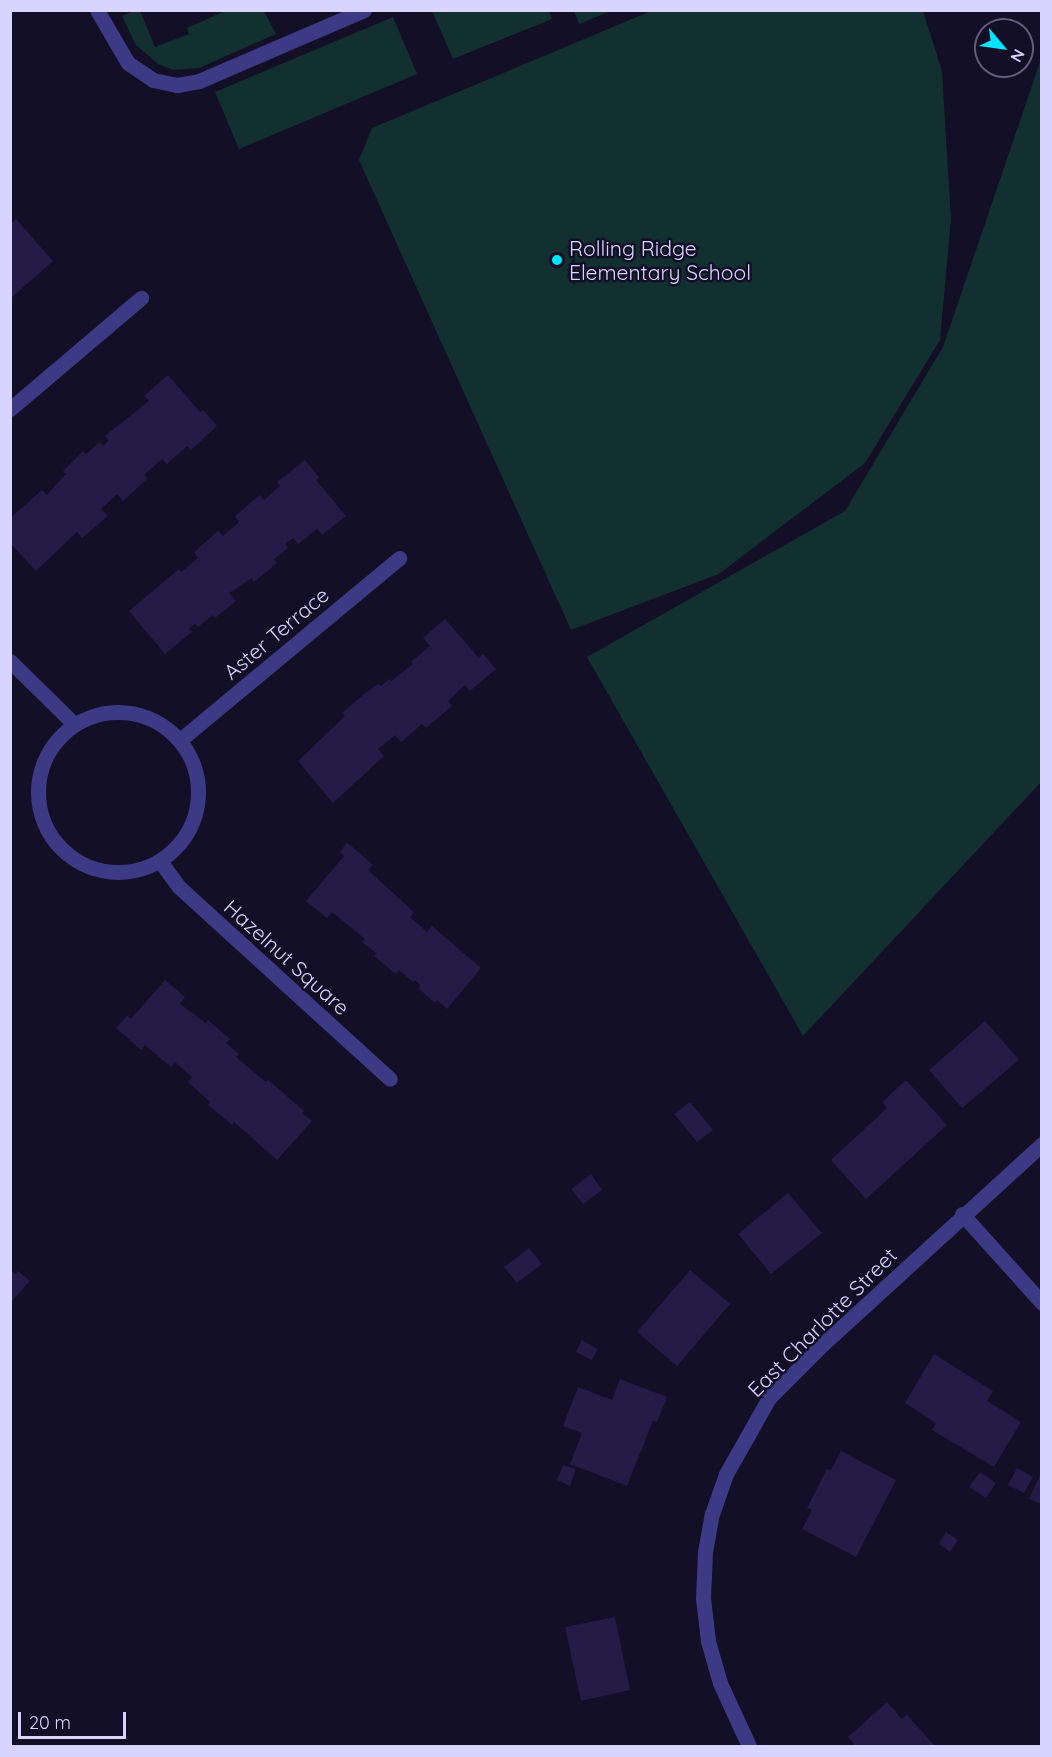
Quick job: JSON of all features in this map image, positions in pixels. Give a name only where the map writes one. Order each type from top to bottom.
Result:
[{"type":"street","points":[[97,10],[128,63],[153,80],[177,85],[199,81],[364,10]]},
{"type":"street","points":[[10,409],[141,298]]},
{"type":"street","name":"Aster Terrace","points":[[180,740],[399,558]]},
{"type":"street","points":[[10,661],[74,724]]},
{"type":"street","points":[[111,712],[136,713],[158,722],[180,740],[192,761],[198,796],[195,815],[187,833],[160,861],[125,872],[104,872],[84,865],[64,852],[51,838],[41,818],[38,797],[39,775],[46,755],[74,724],[111,712]]},
{"type":"street","name":"Hazelnut Square","points":[[160,861],[179,887],[390,1079]]},
{"type":"street","name":"East Charlotte Street","points":[[749,1746],[720,1683],[708,1641],[703,1598],[705,1552],[712,1514],[726,1474],[769,1398],[823,1344],[962,1214],[1041,1144]]},
{"type":"street","points":[[962,1214],[1041,1304]]},
{"type":"green space","points":[[133,11],[140,11],[155,47],[189,34],[187,28],[225,11],[264,11],[276,34],[199,68],[173,70],[158,64],[136,45],[122,16]]},
{"type":"green space","points":[[432,11],[549,11],[552,19],[453,59]]},
{"type":"green space","points":[[574,11],[611,11],[579,24]]},
{"type":"green space","points":[[651,11],[923,11],[942,71],[951,219],[940,340],[865,463],[719,574],[571,630],[359,160],[372,128]]},
{"type":"green space","points":[[393,17],[417,74],[239,149],[215,92]]},
{"type":"green space","points":[[1041,59],[1041,782],[803,1036],[587,657],[845,511],[943,347]]},
{"type":"building","points":[[16,219],[53,261],[10,299],[10,224]]},
{"type":"building","points":[[168,375],[200,412],[203,410],[217,426],[191,450],[187,446],[167,464],[162,459],[144,475],[148,478],[123,501],[117,494],[101,509],[108,516],[82,538],[77,532],[36,571],[10,543],[10,518],[42,490],[47,495],[66,474],[63,471],[83,451],[86,454],[100,442],[103,446],[109,440],[105,436],[149,401],[144,396]]},
{"type":"building","points":[[305,460],[319,477],[316,480],[346,516],[322,535],[317,529],[298,544],[293,538],[285,544],[288,548],[274,559],[277,563],[254,582],[252,578],[229,593],[236,601],[215,618],[213,615],[198,627],[195,624],[189,628],[192,632],[165,654],[129,611],[179,569],[181,572],[198,558],[194,552],[218,531],[223,536],[239,522],[235,516],[260,495],[264,500],[280,486],[277,482]]},
{"type":"building","points":[[445,619],[479,658],[483,654],[496,669],[470,691],[465,685],[448,701],[452,706],[426,728],[422,724],[401,742],[395,735],[378,749],[384,756],[333,803],[298,761],[345,716],[342,713],[364,694],[378,684],[381,686],[389,679],[391,681],[413,664],[411,662],[430,646],[423,638]]},
{"type":"building","points":[[347,842],[373,865],[368,870],[414,912],[410,917],[427,932],[432,926],[481,968],[447,1009],[437,1000],[435,1003],[418,988],[420,985],[415,980],[413,982],[399,970],[396,974],[374,956],[376,953],[362,942],[365,939],[332,912],[327,918],[306,901],[344,856],[340,852]]},
{"type":"building","points":[[165,980],[185,997],[180,1004],[206,1023],[208,1020],[230,1039],[226,1043],[239,1054],[236,1057],[266,1082],[268,1080],[304,1111],[302,1113],[312,1121],[277,1160],[234,1122],[232,1125],[208,1105],[210,1102],[188,1082],[192,1077],[175,1062],[171,1067],[145,1045],[141,1050],[116,1028],[127,1016],[131,1019]]},
{"type":"building","points":[[985,1021],[1019,1060],[962,1108],[929,1070]]},
{"type":"building","points":[[906,1080],[947,1125],[866,1199],[831,1160],[887,1108],[882,1102]]},
{"type":"building","points":[[690,1102],[713,1130],[697,1142],[674,1114]]},
{"type":"building","points":[[591,1174],[602,1190],[583,1204],[571,1189]]},
{"type":"building","points":[[788,1193],[822,1233],[771,1274],[738,1234]]},
{"type":"building","points":[[529,1248],[542,1264],[517,1283],[504,1267]]},
{"type":"building","points":[[10,1270],[15,1274],[18,1271],[30,1281],[10,1303]]},
{"type":"building","points":[[690,1270],[730,1304],[677,1366],[637,1332]]},
{"type":"building","points":[[582,1340],[598,1349],[592,1360],[576,1352]]},
{"type":"building","points":[[934,1354],[993,1391],[987,1401],[1021,1422],[994,1467],[932,1430],[936,1423],[905,1403]]},
{"type":"building","points":[[620,1379],[667,1397],[657,1422],[653,1421],[627,1486],[570,1464],[582,1433],[563,1426],[578,1387],[612,1400]]},
{"type":"building","points":[[841,1451],[896,1480],[856,1557],[802,1529],[812,1510],[807,1508],[827,1469],[831,1470]]},
{"type":"building","points":[[563,1465],[576,1469],[570,1486],[557,1480]]},
{"type":"building","points":[[1017,1468],[1033,1477],[1024,1493],[1008,1485]]},
{"type":"building","points":[[1042,1471],[1042,1504],[1029,1499]]},
{"type":"building","points":[[980,1472],[996,1483],[986,1498],[969,1487]]},
{"type":"building","points":[[946,1532],[958,1540],[950,1552],[939,1544]]},
{"type":"building","points":[[615,1617],[630,1690],[581,1701],[565,1627]]},
{"type":"building","points":[[887,1702],[902,1719],[907,1715],[935,1746],[856,1746],[848,1737]]},
{"type":"place","name":"Rolling Ridge Elementary School","points":[[557,260]]}]
